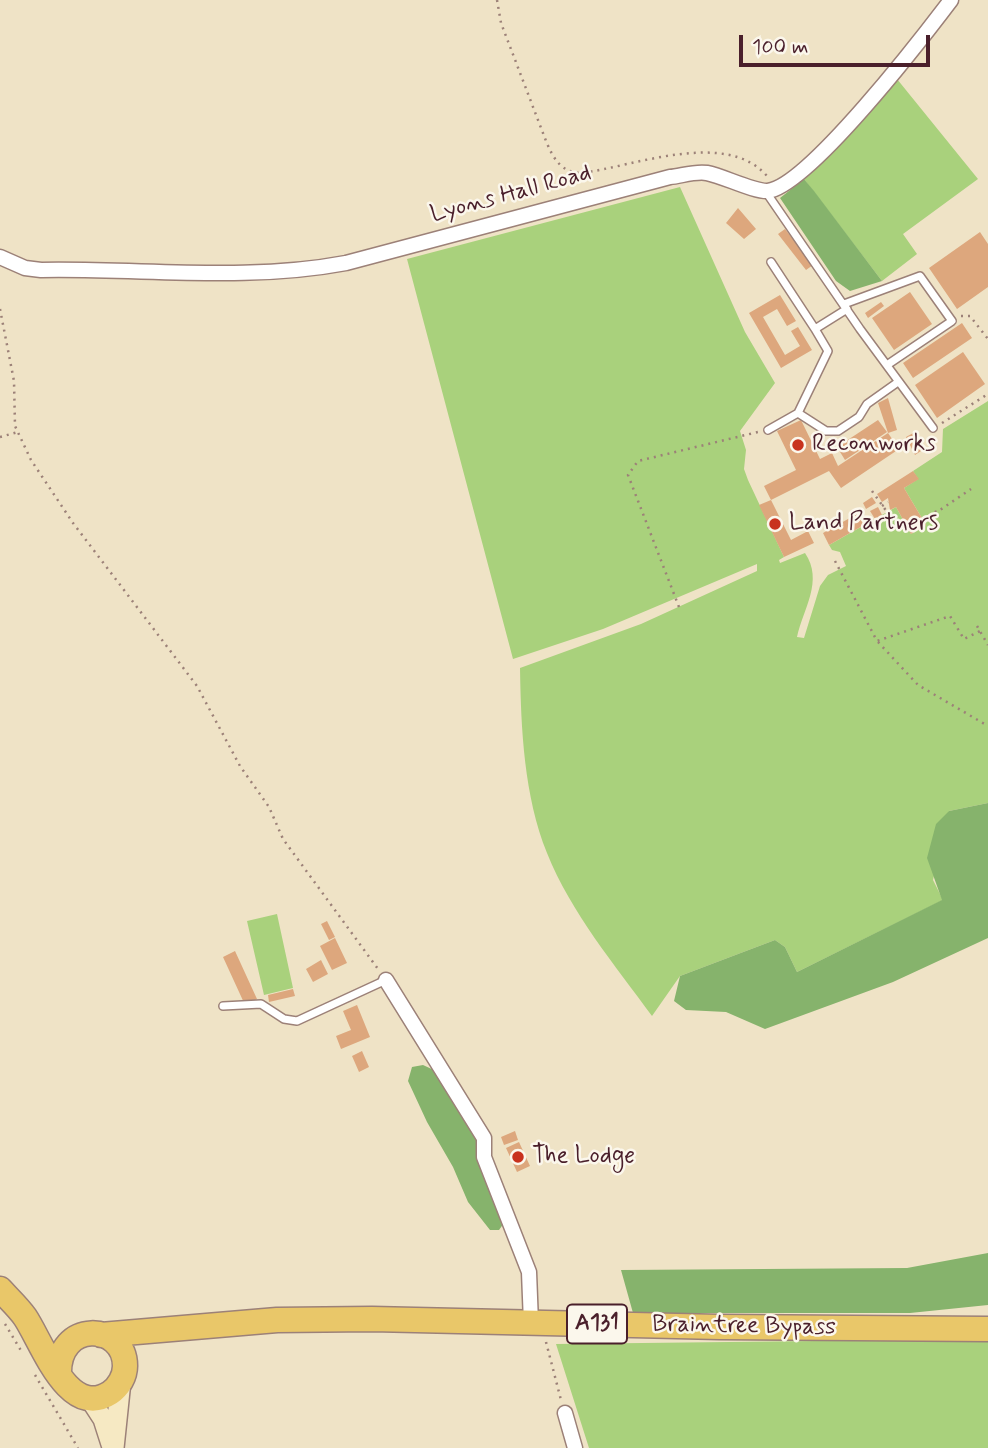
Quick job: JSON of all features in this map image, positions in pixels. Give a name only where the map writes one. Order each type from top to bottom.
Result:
[{"type":"highway","name":"A131","points":[[0,1289],[13,1317],[66,1385],[89,1399],[103,1396],[123,1372]]},
{"type":"highway","name":"A131","points":[[13,1317],[61,1335],[101,1335]]},
{"type":"highway","name":"Braintree Bypass","points":[[101,1335],[277,1320],[988,1329]]},
{"type":"highway","name":"Braintree Bypass","points":[[123,1372],[147,1347],[206,1328]]},
{"type":"highway","points":[[101,1335],[116,1343],[123,1372]]},
{"type":"highway","points":[[59,1375],[62,1350],[75,1337]]},
{"type":"main road","points":[[113,1448],[123,1372]]},
{"type":"main road","points":[[89,1399],[103,1419],[113,1448]]},
{"type":"street","points":[[769,190],[788,182],[815,159],[898,66],[951,0]]},
{"type":"street","name":"Lyons Hall Road","points":[[0,257],[25,268],[41,270],[251,274],[300,271],[346,263],[670,177],[703,173],[769,190]]},
{"type":"street","points":[[386,980],[484,1138],[484,1157],[529,1272],[536,1323]]},
{"type":"street","points":[[565,1413],[575,1448]]},
{"type":"lane","points":[[769,190],[845,306],[933,428]]},
{"type":"lane","points":[[768,430],[798,413],[828,351],[771,262]]},
{"type":"lane","points":[[815,329],[845,306],[920,276],[952,321],[887,365]]},
{"type":"lane","points":[[798,413],[826,431],[838,431],[859,417],[867,404],[898,382]]},
{"type":"lane","points":[[223,1006],[261,1004],[284,1019],[297,1021],[322,1012],[386,980]]},
{"type":"path","points":[[497,0],[501,23],[546,141],[553,159],[562,168],[582,173],[713,152],[729,154],[754,165],[767,176],[769,190]]},
{"type":"path","points":[[0,309],[14,381],[18,432],[31,460],[73,523],[197,686],[240,766],[269,807],[283,839],[386,980]]},
{"type":"path","points":[[952,321],[960,316],[970,316],[988,339]]},
{"type":"path","points":[[933,428],[988,394]]},
{"type":"path","points":[[679,607],[628,475],[638,461],[768,430]]},
{"type":"path","points":[[0,437],[18,432]]},
{"type":"path","points":[[931,516],[933,511],[937,512],[971,489]]},
{"type":"path","points":[[872,491],[887,512]]},
{"type":"path","points":[[882,506],[888,502]]},
{"type":"path","points":[[835,561],[877,641],[891,660],[918,685],[988,726]]},
{"type":"path","points":[[877,641],[950,616],[964,639],[980,631]]},
{"type":"path","points":[[977,626],[988,645]]},
{"type":"path","points":[[13,1317],[78,1448]]},
{"type":"path","points":[[536,1323],[565,1413]]},
{"type":"green space","points":[[897,79],[978,179],[903,234],[917,254],[882,281],[804,179]]},
{"type":"green space","points":[[804,179],[882,281],[850,291],[836,281],[780,198]]},
{"type":"green space","points":[[680,187],[745,332],[775,383],[740,431],[746,450],[744,469],[784,557],[779,560],[780,563],[805,553],[813,574],[810,595],[797,637],[804,638],[820,586],[828,575],[846,566],[840,552],[832,550],[829,545],[896,507],[911,534],[926,525],[904,488],[918,479],[913,471],[942,452],[943,429],[988,401],[988,803],[949,811],[933,880],[943,900],[797,972],[785,947],[775,940],[680,976],[652,1016],[568,897],[547,853],[533,809],[529,786],[521,715],[520,668],[641,624],[757,571],[757,564],[603,629],[513,659],[407,259]]},
{"type":"green space","points":[[988,803],[988,938],[893,982],[765,1029],[726,1012],[686,1010],[674,1001],[680,976],[775,940],[785,947],[797,972],[942,900],[927,858],[936,824],[949,811]]},
{"type":"green space","points":[[277,914],[293,988],[264,995],[247,921]]},
{"type":"green space","points":[[423,1065],[436,1071],[479,1145],[504,1223],[499,1230],[490,1230],[468,1202],[453,1167],[427,1122],[408,1081],[412,1067]]},
{"type":"green space","points":[[988,1253],[988,1305],[910,1313],[633,1313],[621,1270],[907,1268]]},
{"type":"green space","points":[[988,1339],[988,1448],[589,1448],[556,1344]]},
{"type":"building","points":[[738,208],[756,229],[744,239],[726,223]]},
{"type":"building","points":[[785,229],[813,265],[806,270],[778,234]]},
{"type":"building","points":[[980,232],[988,244],[988,287],[957,309],[929,268]]},
{"type":"building","points":[[910,292],[932,324],[894,350],[872,318]]},
{"type":"building","points":[[780,295],[796,321],[787,326],[777,309],[763,317],[785,355],[800,346],[791,331],[798,327],[812,350],[781,368],[749,313]]},
{"type":"building","points":[[881,302],[884,306],[868,318],[865,313]]},
{"type":"building","points":[[962,323],[972,338],[913,378],[903,363]]},
{"type":"building","points":[[963,352],[985,384],[937,418],[915,385]]},
{"type":"building","points":[[888,398],[897,430],[888,433],[878,403]]},
{"type":"building","points":[[801,420],[820,459],[832,453],[838,466],[888,433],[899,449],[841,488],[829,471],[771,500],[764,486],[796,470],[777,431]]},
{"type":"building","points":[[878,420],[887,432],[845,460],[837,447]]},
{"type":"building","points":[[915,432],[924,449],[915,455],[906,437]]},
{"type":"building","points":[[913,471],[919,479],[904,488],[926,525],[911,534],[896,507],[890,510],[888,498],[882,502],[877,494]]},
{"type":"building","points":[[872,497],[876,503],[866,509],[863,503]]},
{"type":"building","points":[[771,500],[791,540],[808,531],[814,543],[784,557],[759,505]]},
{"type":"building","points":[[878,507],[882,515],[875,519],[870,511]]},
{"type":"building","points":[[857,514],[864,525],[829,545],[823,533]]},
{"type":"building","points":[[327,921],[335,937],[329,940],[321,924]]},
{"type":"building","points":[[335,938],[347,963],[332,970],[320,946]]},
{"type":"building","points":[[235,951],[257,999],[245,1005],[223,957]]},
{"type":"building","points":[[321,960],[328,974],[313,982],[306,969]]},
{"type":"building","points":[[293,989],[295,996],[269,1002],[268,995]]},
{"type":"building","points":[[357,1005],[370,1037],[341,1049],[336,1036],[351,1030],[343,1011]]},
{"type":"building","points":[[362,1051],[369,1067],[359,1072],[352,1056]]},
{"type":"building","points":[[515,1131],[518,1140],[504,1145],[501,1137]]},
{"type":"building","name":"The Lodge","points":[[519,1142],[530,1166],[517,1172],[506,1148]]},
{"type":"place","name":"Reconworks","points":[[798,445]]},
{"type":"place","name":"Land Partners","points":[[775,524]]},
{"type":"place","name":"The Lodge","points":[[518,1157]]}]
